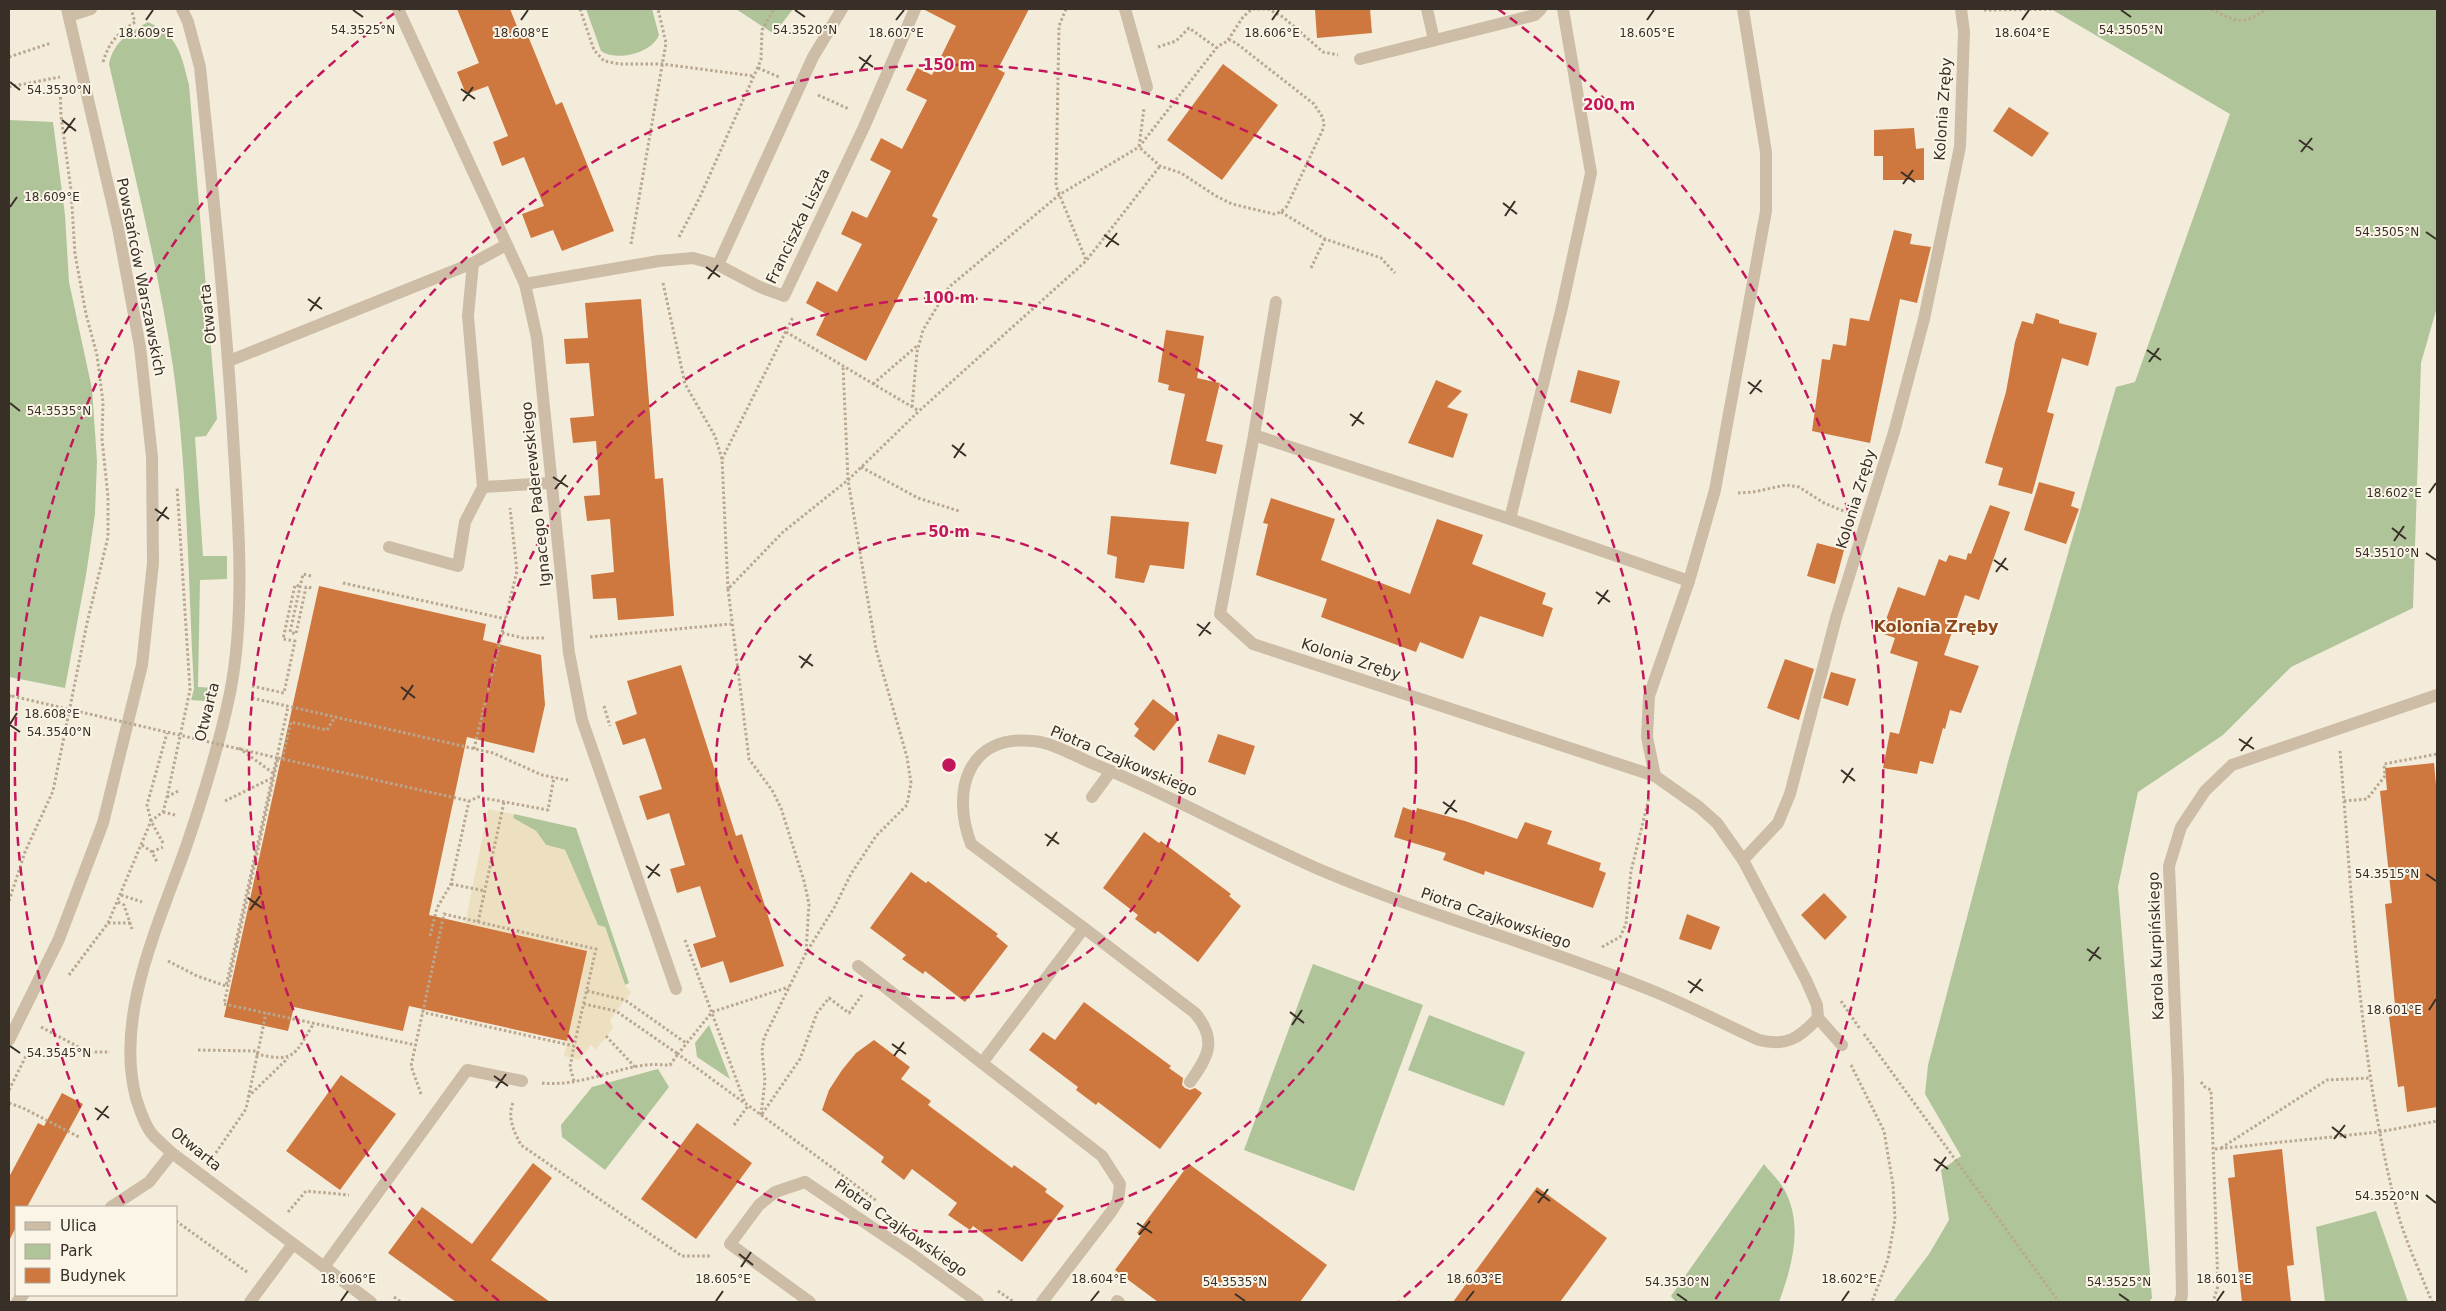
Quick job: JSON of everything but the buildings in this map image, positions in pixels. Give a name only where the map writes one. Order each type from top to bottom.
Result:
[{"type":"street","points":[[68,12],[91,9]]},
{"type":"street","name":"Otwarta","points":[[182,9],[188,22],[200,67],[229,361],[239,526],[237,644],[229,693],[197,813],[149,950],[138,993],[132,1018],[131,1079],[140,1112],[151,1133],[172,1153],[371,1302]]},
{"type":"street","name":"Ignacego Paderewskiego","points":[[398,9],[525,284],[537,338],[550,483],[569,653],[582,720],[676,989]]},
{"type":"street","points":[[718,265],[813,57],[842,9]]},
{"type":"street","name":"Franciszka Liszta","points":[[525,284],[666,260],[693,258],[718,265],[760,287],[784,296],[866,122],[915,9]]},
{"type":"street","points":[[1125,9],[1148,86]]},
{"type":"street","points":[[1426,9],[1434,40]]},
{"type":"street","points":[[1360,59],[1535,15],[1541,9]]},
{"type":"street","points":[[1510,518],[1562,306],[1591,173],[1562,9]]},
{"type":"street","points":[[1655,776],[1647,737],[1649,696],[1689,581],[1715,490],[1763,236],[1767,188],[1760,109],[1743,9]]},
{"type":"street","name":"Kolonia Zręby","points":[[1276,302],[1254,435],[1220,614],[1253,644],[1655,776],[1699,807],[1717,823],[1743,860],[1778,823],[1790,794],[1836,618],[1894,432],[1924,319],[1960,148],[1964,32],[1961,11]]},
{"type":"street","name":"Powstańców Warszawskich","points":[[9,1040],[59,939],[103,823],[142,665],[153,563],[152,457],[140,347],[118,228],[68,12]]},
{"type":"street","points":[[229,361],[473,263],[506,245]]},
{"type":"street","points":[[389,548],[458,566],[466,522],[483,487],[468,316],[473,263]]},
{"type":"street","points":[[1254,435],[1510,518],[1689,581]]},
{"type":"street","points":[[483,487],[550,483]]},
{"type":"street","name":"Karola Kurpińskiego","points":[[2180,1302],[2182,1295],[2181,1198],[2168,866],[2181,827],[2205,791],[2232,766],[2437,695]]},
{"type":"street","name":"Piotra Czajkowskiego","points":[[1190,1082],[1204,1062],[1209,1039],[1205,1025],[1195,1013],[971,844],[964,826],[962,796],[965,779],[973,763],[999,744],[1015,741],[1035,741],[1111,771],[1315,867],[1413,906],[1644,987],[1759,1040],[1772,1043],[1790,1041],[1804,1033],[1818,1018]]},
{"type":"street","points":[[1092,798],[1111,771]]},
{"type":"street","points":[[1743,860],[1806,980],[1817,1005],[1818,1018],[1842,1045]]},
{"type":"street","points":[[982,1063],[1084,928]]},
{"type":"street","points":[[858,966],[1102,1156],[1112,1169],[1120,1184],[1118,1200],[1111,1212],[1042,1302]]},
{"type":"street","points":[[324,1267],[467,1070],[522,1081]]},
{"type":"street","points":[[113,1206],[149,1182],[172,1153]]},
{"type":"street","name":"Piotra Czajkowskiego","points":[[730,1244],[759,1205],[775,1192],[805,1182],[913,1254],[978,1302]]},
{"type":"street","points":[[250,1302],[293,1244]]},
{"type":"street","points":[[730,1244],[810,1302]]},
{"type":"path","points":[[131,9],[135,22]]},
{"type":"path","points":[[580,9],[594,50],[604,61],[620,64],[662,64],[754,76]]},
{"type":"path","points":[[631,242],[666,43],[658,9]]},
{"type":"path","points":[[666,260],[699,199],[761,60],[762,30],[774,9]]},
{"type":"path","points":[[1066,9],[1059,26],[1056,186],[1086,260]]},
{"type":"path","points":[[912,407],[918,345],[923,330],[949,287],[1059,194],[1139,147],[1217,48],[1228,41],[1244,17],[1252,9],[1268,9],[1283,16],[1323,52],[1360,59]]},
{"type":"path","points":[[1961,11],[2083,9]]},
{"type":"path","points":[[2211,9],[2234,21],[2243,22],[2267,9]]},
{"type":"path","points":[[1150,46],[1167,45],[1176,41],[1189,28],[1217,48]]},
{"type":"path","points":[[1139,147],[1160,166],[1181,173],[1232,204],[1274,214],[1281,212],[1287,206],[1321,136],[1323,118],[1314,104],[1236,43],[1228,41]]},
{"type":"path","points":[[9,57],[51,43]]},
{"type":"path","points":[[9,87],[60,77],[60,116],[71,190],[75,254],[86,314],[97,355],[103,402],[102,439],[108,497],[108,537],[87,623],[53,792],[26,852],[9,901]]},
{"type":"path","points":[[1139,147],[1148,86]]},
{"type":"path","points":[[831,101],[856,112]]},
{"type":"path","points":[[728,589],[783,532],[848,480],[919,411],[1086,260],[1160,166]]},
{"type":"path","points":[[1281,212],[1325,239],[1381,258],[1395,274]]},
{"type":"path","points":[[1311,268],[1325,239]]},
{"type":"path","points":[[664,284],[685,384],[715,436],[722,459],[731,624],[749,759],[772,790],[781,808],[804,881],[809,904],[806,953]]},
{"type":"path","points":[[722,459],[786,332],[919,411]]},
{"type":"path","points":[[873,384],[918,345]]},
{"type":"path","points":[[761,1115],[765,1081],[762,1044],[806,953],[876,836],[907,805],[910,784],[907,757],[876,649],[848,480],[843,366]]},
{"type":"path","points":[[861,467],[918,498],[959,511]]},
{"type":"path","points":[[1715,490],[1744,494],[1786,485],[1799,487],[1824,503],[1867,518]]},
{"type":"path","points":[[474,749],[517,571],[508,486]]},
{"type":"path","points":[[312,576],[303,574],[290,632],[296,634],[306,587],[313,588]]},
{"type":"path","points":[[343,583],[506,619]]},
{"type":"path","points":[[252,686],[284,694],[295,642],[283,639],[295,585],[299,586]]},
{"type":"path","points":[[590,646],[588,637],[731,624]]},
{"type":"path","points":[[502,633],[522,638]]},
{"type":"path","points":[[10,696],[469,801],[478,797],[548,810],[554,777]]},
{"type":"path","points":[[602,699],[612,732]]},
{"type":"path","points":[[258,700],[493,753],[542,775],[570,779]]},
{"type":"path","points":[[167,960],[197,976],[226,986],[288,707]]},
{"type":"path","points":[[335,718],[327,730],[291,722],[280,759],[224,1004],[415,1044]]},
{"type":"path","points":[[65,983],[108,923],[151,821],[163,812],[182,726]]},
{"type":"path","points":[[2338,729],[2370,1078],[2379,1132],[2397,1209],[2432,1302]]},
{"type":"path","points":[[164,846],[151,821],[147,805],[168,733]]},
{"type":"path","points":[[238,748],[273,775]]},
{"type":"path","points":[[2344,801],[2367,799],[2385,776],[2384,764],[2437,754]]},
{"type":"path","points":[[220,803],[273,775]]},
{"type":"path","points":[[1586,966],[1600,948],[1620,938],[1626,924],[1631,871],[1655,776]]},
{"type":"path","points":[[430,936],[437,908],[450,884],[469,801]]},
{"type":"path","points":[[478,922],[504,802]]},
{"type":"path","points":[[450,884],[485,891]]},
{"type":"path","points":[[118,902],[124,905],[132,930]]},
{"type":"path","points":[[411,1066],[444,914],[596,949],[570,1067],[574,1081]]},
{"type":"path","points":[[682,932],[747,1104]]},
{"type":"path","points":[[236,942],[241,943]]},
{"type":"path","points":[[676,989],[702,986]]},
{"type":"path","points":[[730,1244],[713,1256],[682,1256],[521,1145],[514,1132],[510,1111],[522,1081],[554,1084],[635,1067],[670,1065],[712,1012],[790,986]]},
{"type":"path","points":[[587,991],[625,1000],[686,1043]]},
{"type":"path","points":[[761,1115],[800,1059],[817,1013],[829,998],[849,1013],[864,993]]},
{"type":"path","points":[[584,1004],[616,1011],[747,1104],[880,1203]]},
{"type":"path","points":[[422,1012],[574,1046]]},
{"type":"path","points":[[201,1174],[246,1109],[266,1013]]},
{"type":"path","points":[[37,1035],[46,1018]]},
{"type":"path","points":[[248,1098],[290,1056],[314,1023]]},
{"type":"path","points":[[42,1027],[88,1052],[130,1053]]},
{"type":"path","points":[[1863,1033],[2059,1302]]},
{"type":"path","points":[[606,1036],[635,1067]]},
{"type":"path","points":[[1842,1045],[1884,1131],[1893,1185],[1894,1227],[1888,1259],[1872,1302]]},
{"type":"path","points":[[9,1090],[29,1050]]},
{"type":"path","points":[[198,1050],[257,1052],[284,1059],[290,1056]]},
{"type":"path","points":[[2197,1076],[2205,1087],[2212,1090],[2218,1286],[2214,1302]]},
{"type":"path","points":[[2221,1148],[2327,1080],[2370,1078]]},
{"type":"path","points":[[9,1103],[32,1112],[79,1137]]},
{"type":"path","points":[[734,1125],[747,1104]]},
{"type":"path","points":[[2215,1149],[2379,1132],[2437,1121]]},
{"type":"path","points":[[285,1215],[306,1191],[351,1195]]},
{"type":"path","points":[[178,1222],[264,1284]]},
{"type":"path","points":[[990,1285],[1014,1302]]},
{"type":"green space","points":[[586,9],[652,9],[659,35],[649,47],[642,51],[625,56],[608,54],[601,51]]},
{"type":"green space","points":[[736,9],[793,9],[774,34]]},
{"type":"green space","points":[[2051,9],[2437,9],[2437,307],[2421,363],[2413,608],[2291,667],[2223,735],[2138,792],[2118,887],[2152,1298],[2149,1302],[1893,1302],[1929,1254],[1949,1220],[1941,1170],[1961,1156],[1925,1094],[1928,1065],[2009,758],[2116,387],[2135,382],[2230,114]]},
{"type":"green space","points":[[148,22],[166,33],[177,47],[184,64],[189,85],[217,419],[206,436],[195,437],[203,556],[227,556],[227,579],[200,580],[198,687],[217,688],[215,698],[204,701],[191,700],[194,689],[187,528],[182,447],[173,367],[152,253],[109,64],[111,56],[123,38]]},
{"type":"green space","points":[[9,120],[53,122],[65,215],[69,282],[92,389],[97,461],[95,514],[65,688],[9,677]]},
{"type":"green space","points":[[514,814],[576,828],[629,983],[625,985],[605,927],[598,926],[565,850],[546,845],[536,831],[513,818]]},
{"type":"green space","points":[[1313,964],[1423,1005],[1354,1191],[1244,1150]]},
{"type":"green space","points":[[1429,1015],[1525,1052],[1504,1106],[1408,1070]]},
{"type":"green space","points":[[709,1025],[730,1079],[697,1057],[695,1043]]},
{"type":"green space","points":[[658,1069],[669,1087],[605,1170],[562,1137],[561,1125],[592,1087]]},
{"type":"green space","points":[[1764,1164],[1784,1189],[1790,1203],[1795,1231],[1792,1260],[1779,1302],[1676,1302],[1671,1296]]},
{"type":"green space","points":[[2376,1211],[2408,1302],[2325,1302],[2316,1227]]},
{"type":"shaded area","points":[[488,809],[514,814],[513,818],[536,831],[546,845],[565,850],[598,925],[605,927],[625,985],[631,992],[610,1020],[613,1028],[596,1050],[591,1045],[579,1060],[564,1056],[587,951],[465,924]]},
{"type":"district","name":"Kolonia Zręby","points":[[1936,626]]}]
